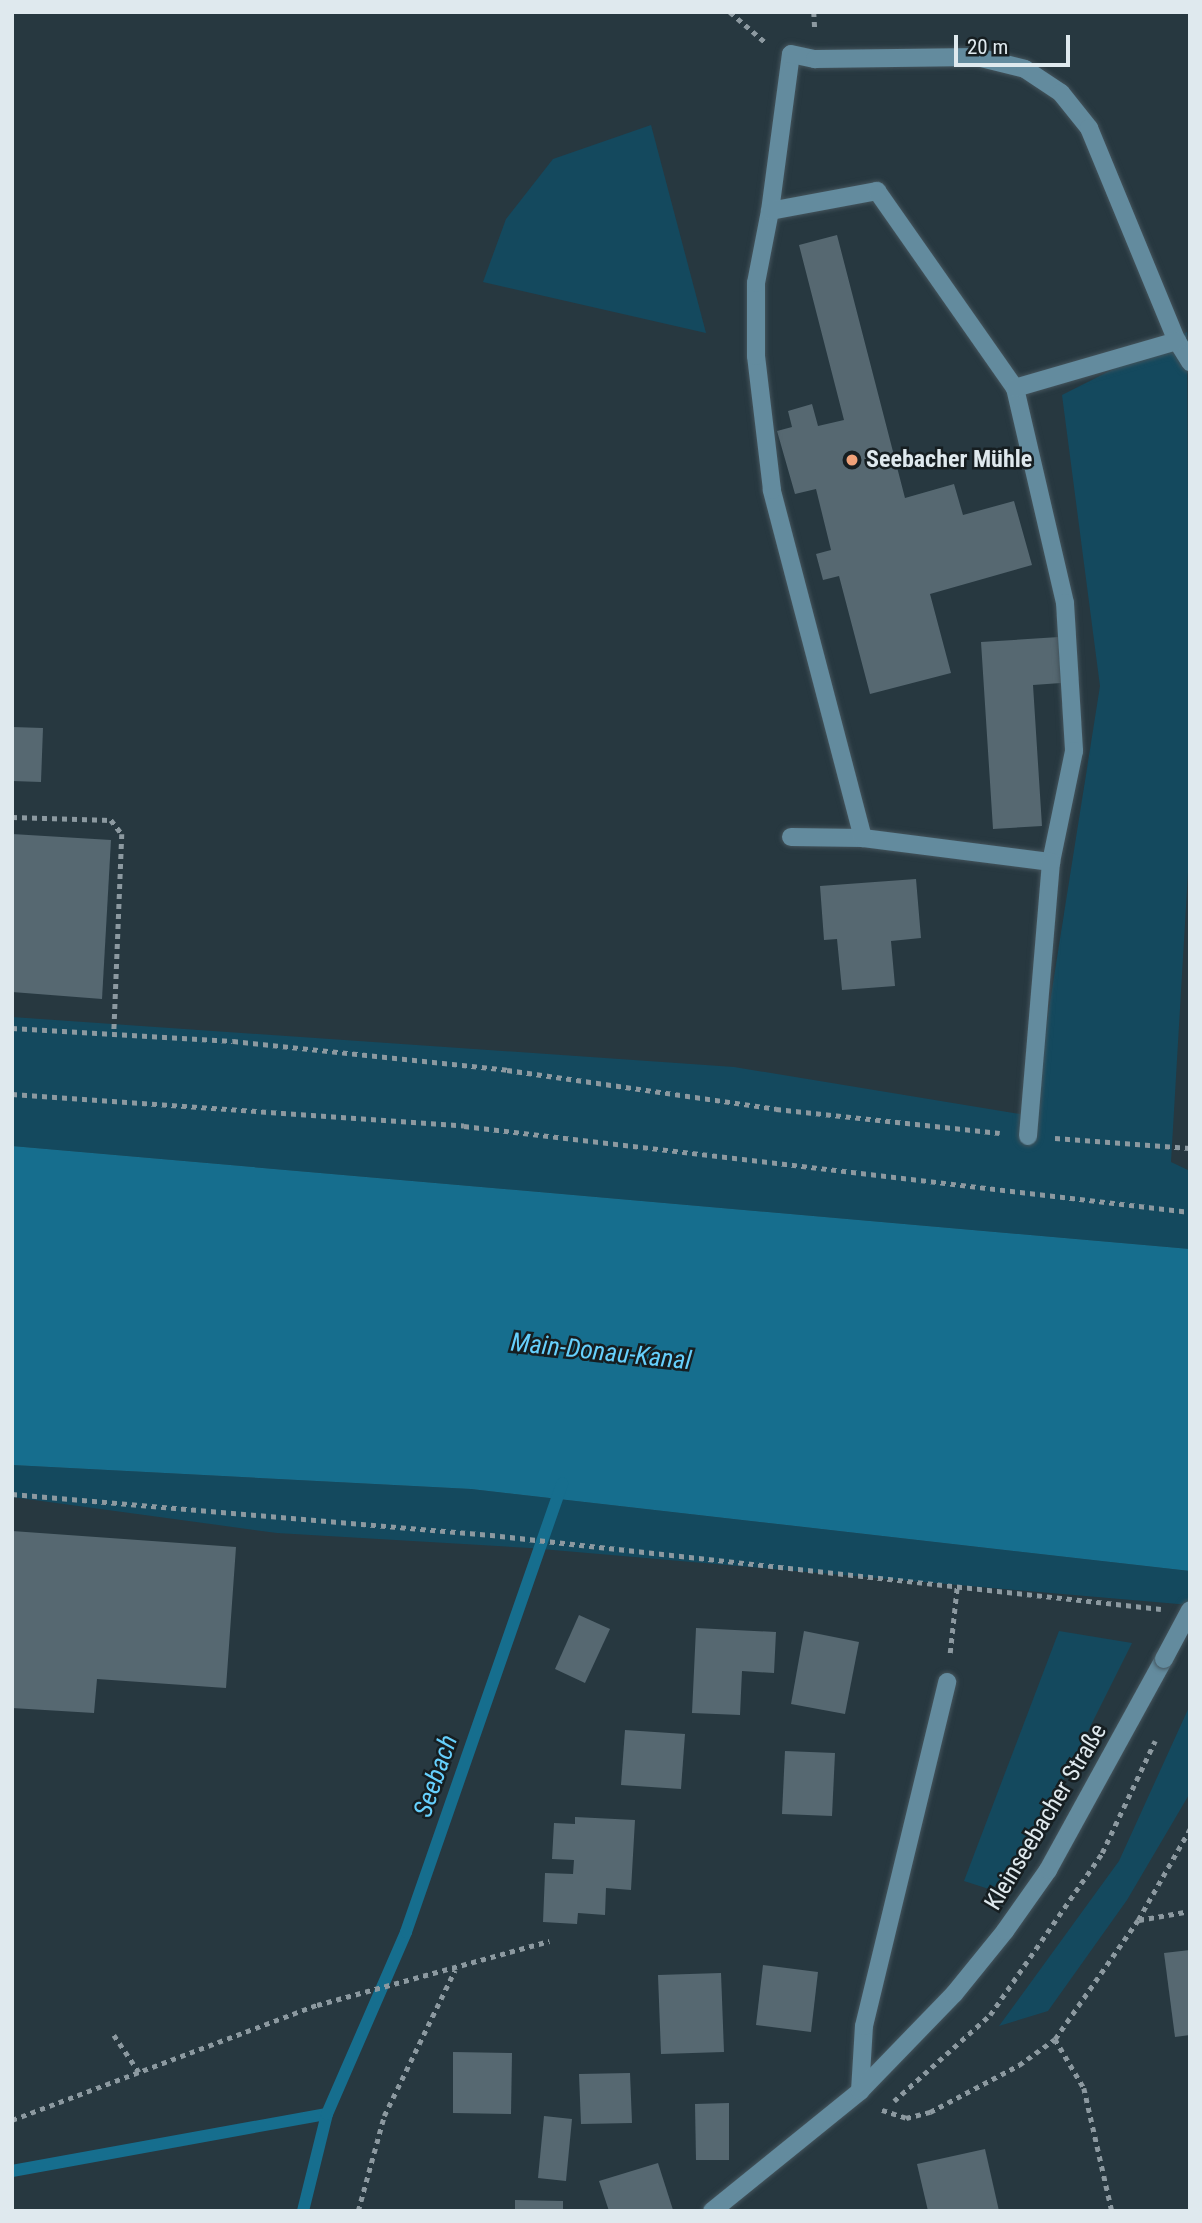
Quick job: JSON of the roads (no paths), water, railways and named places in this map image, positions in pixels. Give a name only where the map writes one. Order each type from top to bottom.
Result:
[{"type":"street","points":[[863,838],[772,490],[756,332],[756,283],[770,211],[791,54],[815,59],[977,57],[1025,69],[1060,93],[1089,128],[1177,341],[1190,362]]},
{"type":"street","points":[[770,211],[877,191],[1015,388],[1065,603],[1074,751],[1051,862],[1028,1136]]},
{"type":"street","points":[[1015,388],[1177,341]]},
{"type":"street","points":[[791,837],[863,838],[1051,862]]},
{"type":"street","name":"Kleinseebacher Straße","points":[[712,2211],[860,2091],[954,1994],[1005,1931],[1048,1870],[1164,1659],[1183,1611]]},
{"type":"street","points":[[860,2091],[864,2026],[947,1682]]},
{"type":"water","name":"Main-Donau-Kanal","points":[[12,1146],[1190,1249],[1190,1571],[471,1489],[12,1465]]},
{"type":"waterway","name":"Seebach","points":[[303,2211],[327,2114],[406,1932],[562,1483]]},
{"type":"waterway","points":[[12,2171],[327,2114]]},
{"type":"place","name":"Seebacher Mühle","points":[[852,460]]}]
